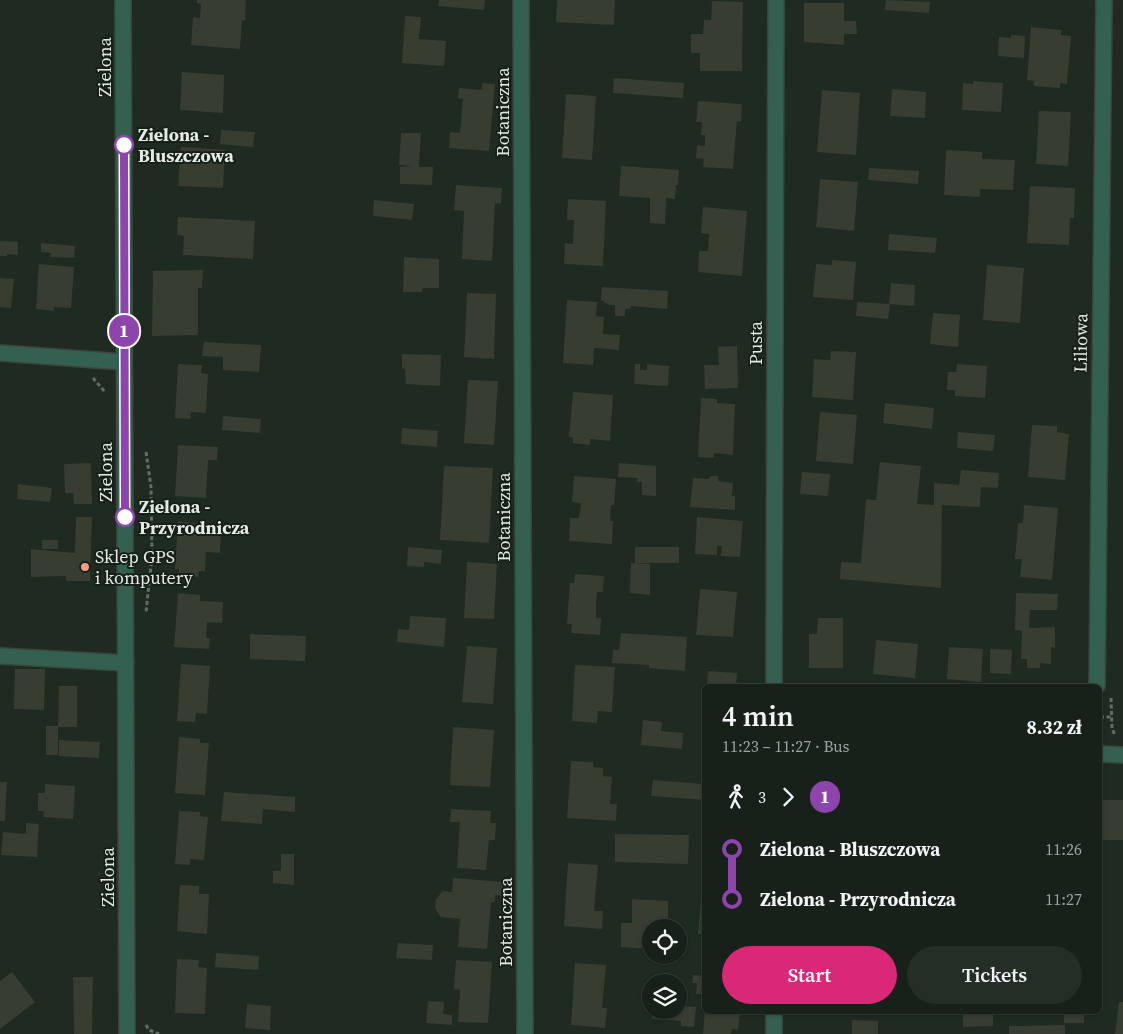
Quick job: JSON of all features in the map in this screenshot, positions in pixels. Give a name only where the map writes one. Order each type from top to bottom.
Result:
[{"type":"street","name":"Zielona","points":[[123,0],[127,1034]]},
{"type":"street","name":"Botaniczna","points":[[521,0],[525,1034]]},
{"type":"street","name":"Pusta","points":[[774,684],[776,0]]},
{"type":"street","name":"Liliowa","points":[[1097,684],[1104,0]]},
{"type":"street","points":[[0,353],[124,362]]},
{"type":"street","points":[[0,656],[126,663]]},
{"type":"street","points":[[1102,754],[1123,755]]},
{"type":"street","points":[[774,1014],[774,1034]]},
{"type":"path","points":[[1102,717],[1111,717],[1112,728],[1116,736],[1123,740]]},
{"type":"building","points":[[197,0],[246,0],[245,21],[242,20],[240,49],[191,45],[193,17],[200,18],[201,4],[197,3]]},
{"type":"building","points":[[439,0],[485,0],[484,10],[438,6]]},
{"type":"building","points":[[557,0],[615,0],[614,25],[556,22]]},
{"type":"building","points":[[886,0],[930,2],[929,13],[885,10]]},
{"type":"building","points":[[712,1],[743,2],[742,71],[700,71],[700,53],[691,53],[691,34],[703,34],[704,20],[711,20]]},
{"type":"building","points":[[804,3],[844,3],[844,21],[856,21],[857,34],[844,34],[844,45],[804,42]]},
{"type":"building","points":[[405,16],[421,17],[419,39],[446,41],[444,66],[402,63]]},
{"type":"building","points":[[1031,27],[1061,30],[1061,35],[1071,36],[1067,84],[1060,83],[1060,88],[1034,86],[1034,81],[1027,80]]},
{"type":"building","points":[[1011,35],[1025,36],[1024,58],[998,56],[999,37],[1011,38]]},
{"type":"building","points":[[182,72],[224,75],[223,113],[180,110]]},
{"type":"building","points":[[614,78],[684,83],[683,98],[613,93]]},
{"type":"building","points":[[973,81],[1003,83],[1001,112],[962,110],[963,83],[973,84]]},
{"type":"building","points":[[482,83],[495,84],[489,151],[449,148],[450,132],[460,133],[463,99],[458,98],[459,88],[482,90]]},
{"type":"building","points":[[892,89],[926,92],[925,118],[890,116]]},
{"type":"building","points":[[822,90],[860,93],[856,155],[817,152]]},
{"type":"building","points":[[566,94],[596,96],[592,160],[562,158]]},
{"type":"building","points":[[698,101],[742,104],[741,122],[737,121],[733,169],[703,167],[704,159],[696,158],[697,145],[705,146],[705,135],[701,135],[702,122],[696,122]]},
{"type":"building","points":[[1039,111],[1071,112],[1068,166],[1036,164]]},
{"type":"building","points":[[221,130],[255,132],[253,147],[220,144]]},
{"type":"building","points":[[401,133],[421,133],[419,167],[433,167],[432,185],[400,184],[400,167],[412,166],[399,165]]},
{"type":"building","points":[[181,147],[225,150],[223,188],[178,186]]},
{"type":"building","points":[[946,150],[982,152],[982,159],[1015,160],[1013,190],[980,189],[980,197],[944,195]]},
{"type":"building","points":[[621,166],[679,170],[675,199],[666,198],[665,224],[650,223],[650,198],[619,196]]},
{"type":"building","points":[[869,168],[919,171],[918,184],[868,180]]},
{"type":"building","points":[[820,179],[858,182],[854,231],[816,227]]},
{"type":"building","points":[[456,185],[502,188],[501,204],[495,203],[492,261],[462,259],[464,211],[454,210]]},
{"type":"building","points":[[1030,186],[1075,188],[1074,218],[1070,218],[1069,245],[1027,243]]},
{"type":"building","points":[[568,199],[606,201],[603,266],[564,264],[565,243],[573,244],[574,220],[567,220]]},
{"type":"building","points":[[374,200],[414,204],[412,220],[373,216]]},
{"type":"building","points":[[703,207],[747,211],[742,276],[698,272],[699,251],[708,251],[709,234],[701,233]]},
{"type":"building","points":[[178,217],[255,221],[253,259],[183,255],[184,236],[177,235]]},
{"type":"building","points":[[889,234],[937,238],[935,253],[888,250]]},
{"type":"building","points":[[0,241],[18,242],[18,255],[7,254],[7,256],[0,256]]},
{"type":"building","points":[[41,243],[75,246],[74,258],[50,257],[51,253],[41,252]]},
{"type":"building","points":[[404,257],[439,259],[439,288],[423,288],[422,292],[403,292]]},
{"type":"building","points":[[832,260],[856,262],[853,300],[813,297],[816,264],[832,265]]},
{"type":"building","points":[[39,264],[74,267],[71,308],[54,307],[54,311],[36,309]]},
{"type":"building","points":[[987,265],[1024,268],[1020,323],[983,320]]},
{"type":"building","points":[[203,270],[202,288],[198,288],[198,335],[152,336],[153,271]]},
{"type":"building","points":[[0,278],[14,279],[11,308],[0,307]]},
{"type":"building","points":[[891,283],[915,285],[914,306],[889,304]]},
{"type":"building","points":[[602,287],[668,291],[667,309],[631,306],[630,309],[625,309],[625,316],[615,316],[615,305],[609,305],[601,300]]},
{"type":"building","points":[[467,293],[496,294],[494,359],[464,357]]},
{"type":"building","points":[[567,300],[597,302],[596,316],[604,317],[603,334],[620,335],[619,350],[594,348],[593,365],[563,363]]},
{"type":"building","points":[[857,302],[890,304],[888,319],[856,316]]},
{"type":"building","points":[[933,313],[960,315],[958,347],[930,344]]},
{"type":"building","points":[[204,342],[261,345],[259,372],[223,370],[223,357],[202,356]]},
{"type":"building","points":[[737,346],[738,388],[705,389],[704,365],[719,365],[718,347]]},
{"type":"building","points":[[831,351],[856,352],[853,400],[812,397],[814,359],[830,360]]},
{"type":"building","points":[[402,354],[441,355],[440,386],[406,384],[405,369],[402,368]]},
{"type":"building","points":[[178,364],[202,365],[201,373],[208,374],[206,413],[191,412],[190,419],[175,418]]},
{"type":"building","points":[[635,364],[640,364],[640,370],[647,370],[647,364],[669,366],[668,386],[634,384]]},
{"type":"building","points":[[957,364],[987,366],[985,398],[955,396],[955,390],[947,390],[948,372],[956,372]]},
{"type":"building","points":[[468,380],[498,381],[494,445],[464,443]]},
{"type":"building","points":[[573,392],[613,395],[610,441],[590,439],[590,445],[573,443],[573,438],[569,437]]},
{"type":"building","points":[[701,398],[717,399],[717,403],[735,404],[733,455],[714,453],[714,458],[698,457]]},
{"type":"building","points":[[885,403],[934,408],[932,429],[883,423]]},
{"type":"building","points":[[820,412],[857,415],[853,464],[816,461]]},
{"type":"building","points":[[223,416],[261,419],[260,433],[222,430]]},
{"type":"building","points":[[1032,425],[1057,426],[1057,432],[1069,434],[1065,480],[1028,477]]},
{"type":"building","points":[[402,428],[438,431],[437,447],[401,444]]},
{"type":"building","points":[[958,432],[995,435],[993,451],[957,448]]},
{"type":"building","points":[[178,445],[218,447],[217,460],[208,460],[206,498],[175,496]]},
{"type":"building","points":[[880,462],[921,466],[917,504],[934,505],[934,483],[959,485],[961,470],[999,473],[998,488],[981,487],[980,507],[942,505],[941,588],[840,579],[841,562],[861,563],[866,499],[876,500]]},
{"type":"building","points":[[91,463],[92,504],[74,504],[73,493],[65,493],[64,464]]},
{"type":"building","points":[[619,463],[656,466],[656,496],[642,495],[642,482],[637,482],[637,478],[618,477]]},
{"type":"building","points":[[444,466],[493,468],[489,543],[440,540]]},
{"type":"building","points":[[802,472],[830,474],[828,496],[800,494]]},
{"type":"building","points":[[574,476],[616,479],[614,505],[611,505],[610,521],[613,521],[612,544],[569,541],[570,518],[579,518],[581,503],[572,502]]},
{"type":"building","points":[[710,476],[718,476],[718,481],[733,483],[732,496],[735,496],[735,510],[690,507],[693,478],[709,479]]},
{"type":"building","points":[[18,484],[52,488],[50,502],[17,499]]},
{"type":"building","points":[[1024,505],[1058,508],[1052,580],[1020,577],[1022,559],[1015,559],[1018,523],[1023,523]]},
{"type":"building","points":[[76,517],[92,517],[90,581],[66,581],[66,576],[31,577],[31,549],[75,553]]},
{"type":"building","points":[[697,517],[743,521],[740,557],[721,556],[722,546],[717,546],[717,555],[695,554]]},
{"type":"building","points":[[178,521],[195,523],[194,532],[221,533],[220,553],[206,552],[205,571],[199,571],[198,577],[178,576],[179,569],[175,569]]},
{"type":"building","points":[[42,540],[58,540],[58,549],[42,549]]},
{"type":"building","points":[[408,547],[442,550],[441,564],[424,562],[424,567],[407,566]]},
{"type":"building","points":[[635,547],[679,547],[679,563],[635,563]]},
{"type":"building","points":[[467,562],[497,564],[494,619],[464,618]]},
{"type":"building","points":[[631,563],[650,564],[650,595],[630,593]]},
{"type":"building","points":[[575,574],[604,576],[603,592],[597,592],[596,605],[596,618],[601,618],[600,635],[571,633],[572,624],[567,624],[570,583],[574,583]]},
{"type":"building","points":[[700,589],[737,592],[733,637],[696,635]]},
{"type":"building","points":[[178,593],[200,595],[200,601],[223,602],[222,623],[207,622],[206,638],[210,638],[209,649],[174,647]]},
{"type":"building","points":[[1016,593],[1058,594],[1057,610],[1030,610],[1029,628],[1055,627],[1055,648],[1051,647],[1051,664],[1040,663],[1040,668],[1027,668],[1027,659],[1021,659],[1022,631],[1015,630]]},
{"type":"building","points":[[410,616],[446,618],[444,647],[397,642],[398,629],[409,630]]},
{"type":"building","points":[[818,618],[843,618],[843,668],[809,668],[809,634],[817,634]]},
{"type":"building","points":[[621,633],[687,637],[685,671],[649,668],[649,665],[612,663],[613,650],[619,650]]},
{"type":"building","points":[[250,634],[306,636],[305,661],[250,659]]},
{"type":"building","points":[[876,640],[918,644],[915,678],[873,674]]},
{"type":"building","points":[[467,646],[497,648],[493,704],[462,702]]},
{"type":"building","points":[[949,647],[983,649],[981,682],[947,679]]},
{"type":"building","points":[[990,649],[1012,650],[1011,674],[990,673]]},
{"type":"building","points":[[181,664],[210,666],[207,714],[196,713],[195,722],[177,721]]},
{"type":"building","points":[[575,665],[615,667],[612,712],[598,711],[597,723],[572,721]]},
{"type":"building","points":[[15,669],[45,669],[44,710],[14,709]]},
{"type":"building","points":[[708,671],[737,673],[736,684],[707,684]]},
{"type":"building","points":[[59,686],[77,686],[77,727],[58,727],[58,755],[46,755],[46,726],[58,726]]},
{"type":"building","points":[[643,720],[662,722],[661,731],[683,733],[682,749],[641,745]]},
{"type":"building","points":[[453,727],[494,730],[490,787],[450,785]]},
{"type":"building","points":[[179,737],[200,739],[200,743],[209,743],[205,795],[175,793]]},
{"type":"building","points":[[59,740],[100,742],[99,758],[59,756]]},
{"type":"building","points":[[571,761],[593,762],[593,767],[603,768],[603,776],[612,777],[610,804],[617,804],[616,821],[567,818]]},
{"type":"building","points":[[653,780],[702,784],[702,800],[651,796]]},
{"type":"building","points":[[0,782],[7,782],[5,821],[0,821]]},
{"type":"building","points":[[45,784],[75,786],[73,819],[43,817],[44,811],[38,811],[38,793],[45,793]]},
{"type":"building","points":[[224,792],[295,797],[295,812],[263,809],[262,824],[221,821]]},
{"type":"building","points":[[1102,800],[1123,800],[1123,840],[1102,840]]},
{"type":"building","points":[[451,809],[491,811],[490,823],[496,823],[495,840],[489,840],[486,870],[457,868],[460,822],[450,822]]},
{"type":"building","points":[[179,811],[200,812],[200,816],[208,817],[204,860],[190,859],[190,865],[175,864]]},
{"type":"building","points":[[26,823],[39,824],[37,857],[1,855],[3,832],[26,834]]},
{"type":"building","points":[[615,834],[689,835],[688,864],[615,862]]},
{"type":"building","points":[[281,854],[294,854],[294,885],[273,883],[273,871],[281,871]]},
{"type":"building","points":[[568,863],[598,865],[594,911],[603,911],[602,929],[564,926]]},
{"type":"building","points":[[453,878],[504,882],[503,896],[495,895],[495,902],[491,902],[487,949],[458,947],[460,919],[441,917],[435,908],[436,899],[443,891],[452,892]]},
{"type":"building","points":[[702,884],[702,934],[698,934]]},
{"type":"building","points":[[180,885],[199,886],[199,894],[209,894],[207,934],[177,931]]},
{"type":"building","points":[[632,899],[668,901],[668,919],[642,919],[642,948],[621,947],[621,923],[632,923]]},
{"type":"building","points":[[398,943],[433,945],[432,960],[396,958]]},
{"type":"building","points":[[216,953],[259,956],[258,970],[215,967]]},
{"type":"building","points":[[177,959],[199,960],[198,967],[207,968],[205,1014],[175,1013]]},
{"type":"building","points":[[456,960],[492,962],[488,1023],[458,1022],[460,990],[454,989]]},
{"type":"building","points":[[575,963],[606,965],[602,1008],[607,1008],[605,1028],[571,1025]]},
{"type":"building","points":[[12,972],[35,1002],[0,1029],[0,981]]},
{"type":"building","points":[[693,975],[702,976],[702,994],[696,994],[697,983],[692,983]]},
{"type":"building","points":[[73,977],[93,977],[92,1034],[74,1034]]},
{"type":"building","points":[[428,1001],[444,1002],[443,1014],[452,1015],[452,1025],[426,1023]]},
{"type":"building","points":[[1119,1002],[1123,1002],[1123,1034],[1115,1034]]},
{"type":"building","points":[[247,1004],[271,1006],[270,1030],[245,1028]]},
{"type":"building","points":[[687,1006],[696,1007],[694,1027],[681,1026],[681,1021],[652,1019],[687,1019]]},
{"type":"building","points":[[705,1014],[740,1014],[738,1030],[732,1029],[731,1034],[703,1034]]},
{"type":"building","points":[[963,1014],[993,1014],[993,1026],[963,1027]]},
{"type":"building","points":[[1064,1014],[1084,1014],[1084,1023],[1064,1023]]},
{"type":"building","points":[[852,1020],[878,1021],[878,1034],[852,1034]]},
{"type":"building","points":[[1065,1025],[1065,1034],[1009,1034],[1009,1026]]},
{"type":"bus line","name":"1","points":[[124,145],[125,517]]},
{"type":"place","name":"Zielona - Bluszczowa","points":[[124,145]]},
{"type":"place","name":"Zielona - Przyrodnicza","points":[[125,517]]},
{"type":"place","name":"Sklep GPS i komputery","points":[[85,567]]}]
